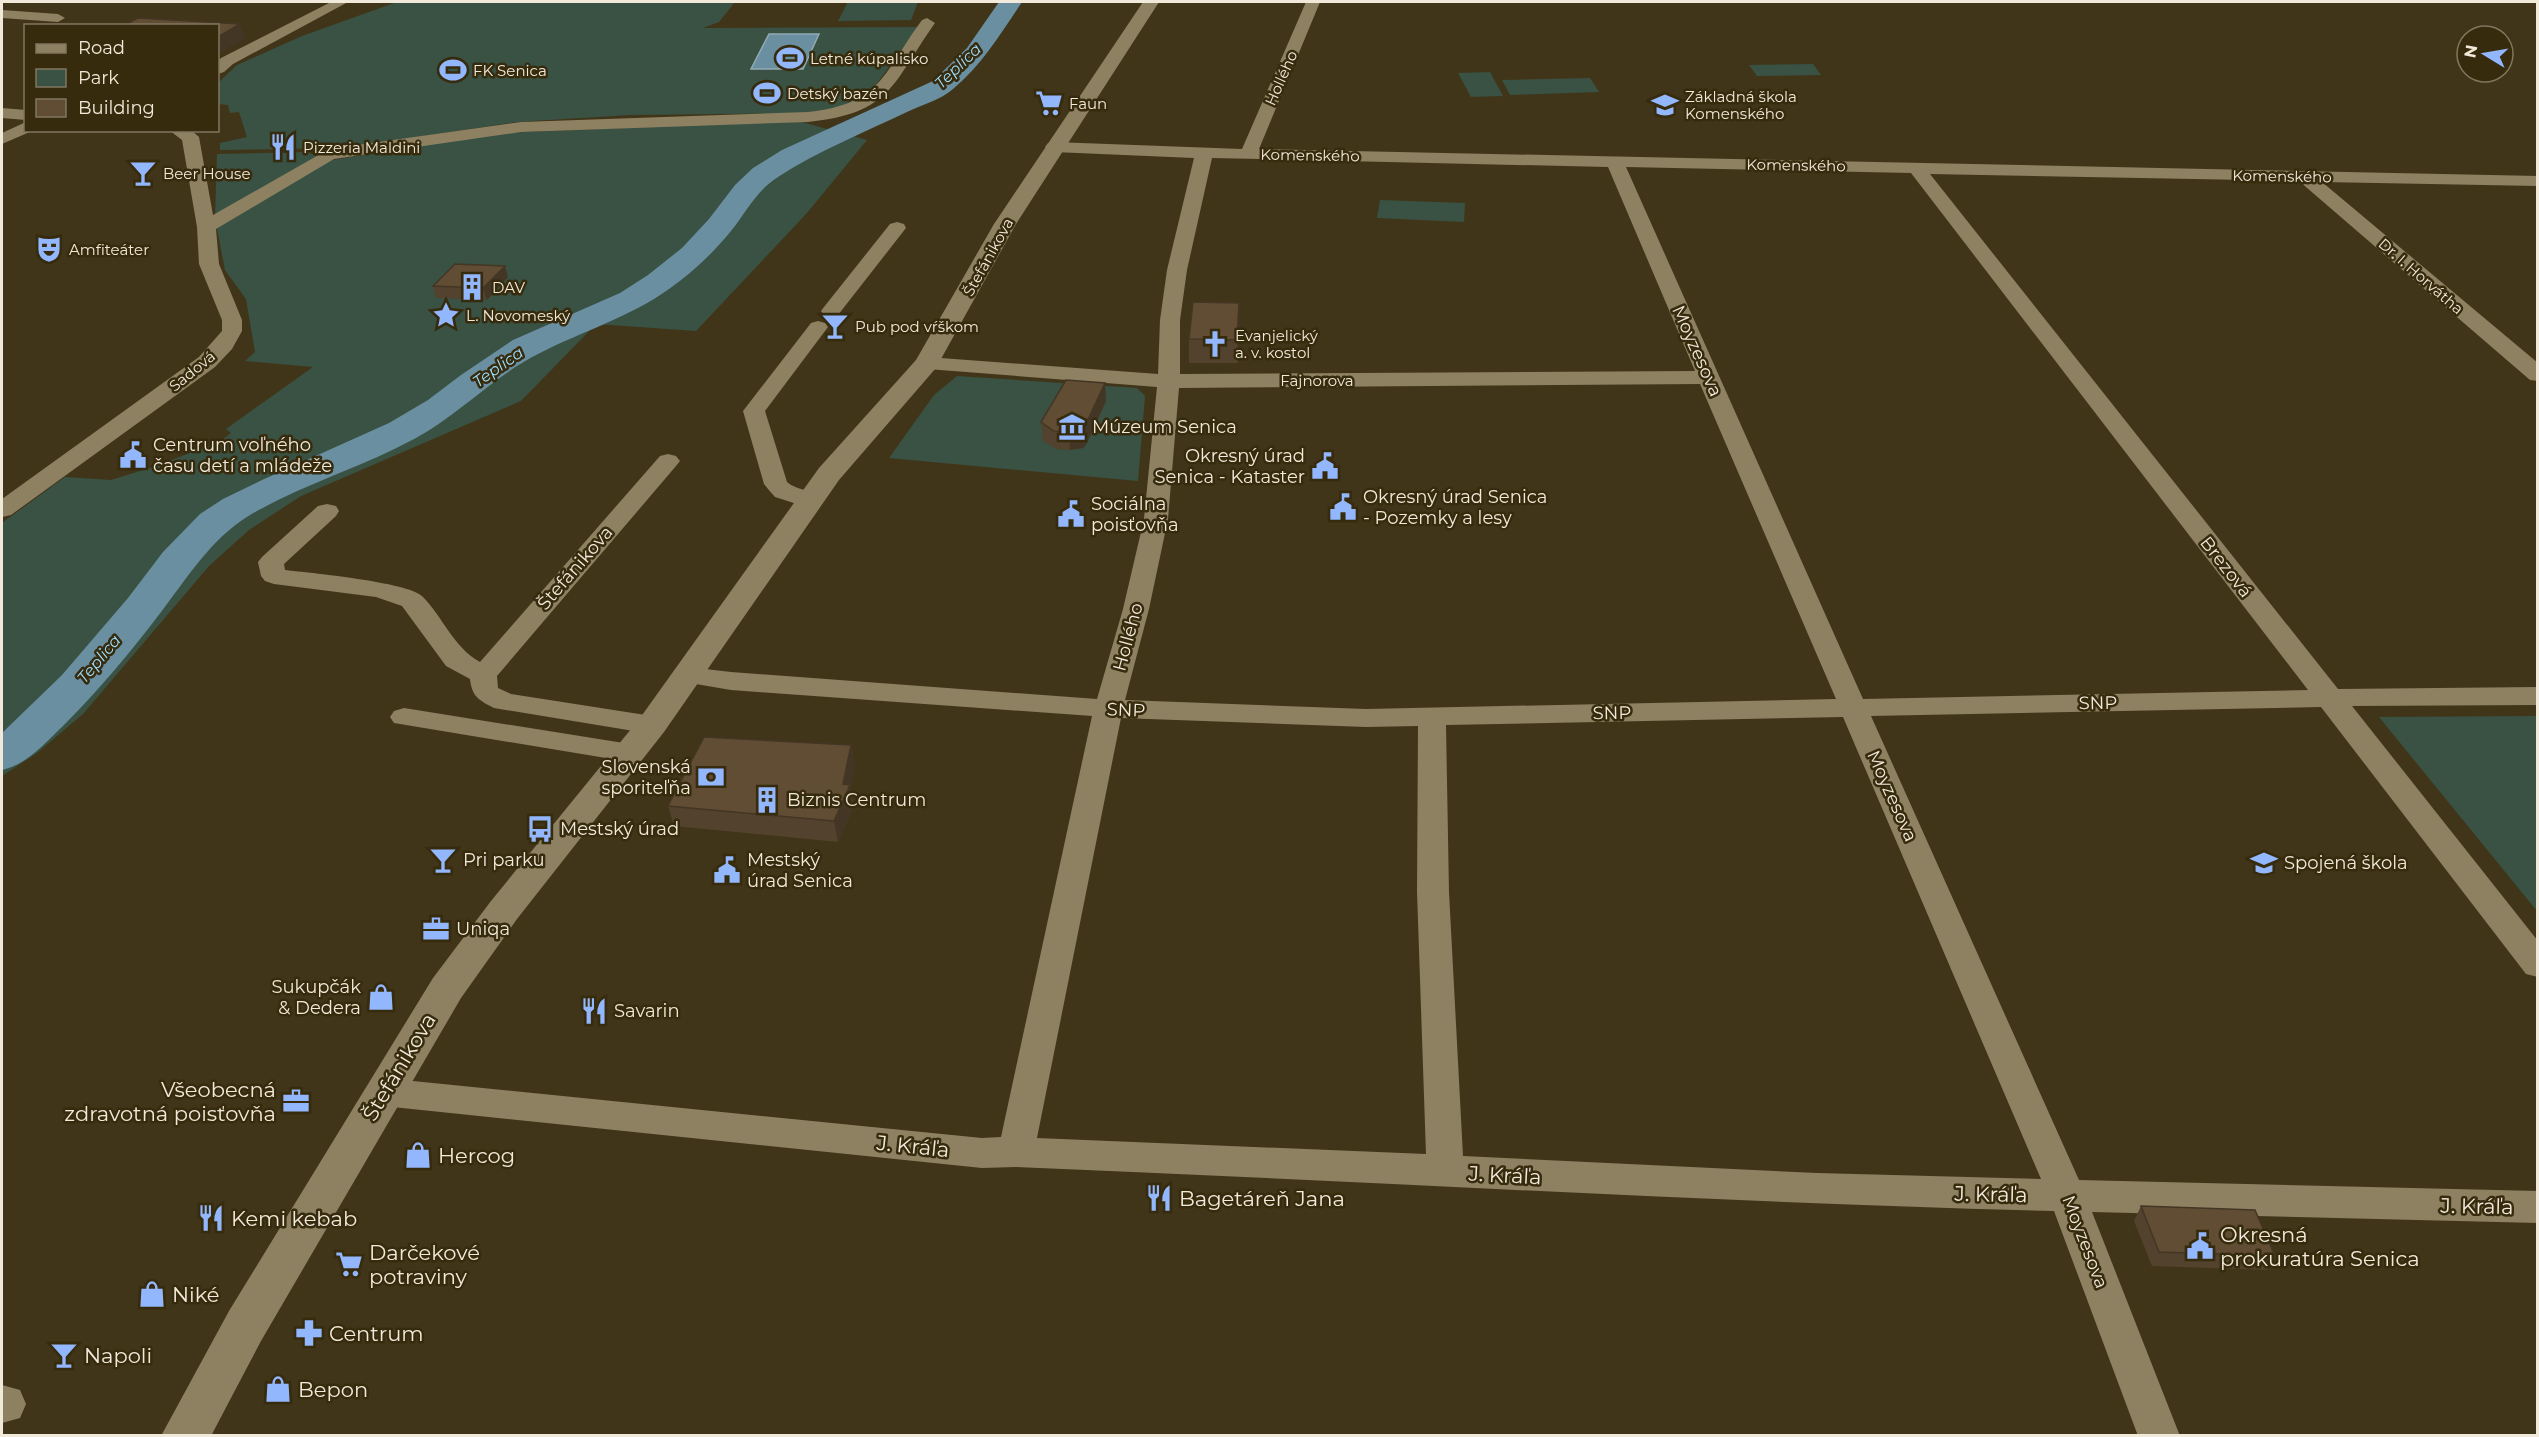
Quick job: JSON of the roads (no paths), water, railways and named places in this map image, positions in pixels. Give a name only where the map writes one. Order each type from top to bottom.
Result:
[{"type":"street","points":[[219,68],[227,61],[341,2]]},
{"type":"street","name":"Štefánikova","points":[[185,1436],[245,1326],[428,1018],[470,956],[641,739],[809,500],[829,474],[927,363],[1005,224],[1151,2]]},
{"type":"street","name":"Hollého","points":[[1248,153],[1313,2]]},
{"type":"street","points":[[2,14],[58,18]]},
{"type":"street","points":[[206,227],[329,154],[521,127],[808,117],[841,112],[863,104],[880,92],[927,23]]},
{"type":"street","points":[[2,113],[24,115]]},
{"type":"street","points":[[2,139],[24,128]]},
{"type":"street","name":"Sadová","points":[[2,510],[207,362],[224,344],[232,331],[232,320],[209,264],[206,227],[190,137],[181,132]]},
{"type":"street","name":"Komenského","points":[[1054,147],[1204,153],[2538,181]]},
{"type":"street","name":"Hollého","points":[[1016,1152],[1108,710],[1136,609],[1156,519],[1169,381],[1170,320],[1177,270],[1204,153]]},
{"type":"street","name":"Moyzesova","points":[[1614,161],[2067,1196],[2159,1436]]},
{"type":"street","name":"Brezová","points":[[1916,168],[2538,965]]},
{"type":"street","name":"Dr. I. Horvátha","points":[[2304,176],[2538,375]]},
{"type":"street","points":[[809,500],[784,492],[776,484],[754,411],[897,228]]},
{"type":"street","name":"Fajnorova","points":[[927,363],[1169,381],[1708,377]]},
{"type":"street","name":"Štefánikova","points":[[483,675],[668,461]]},
{"type":"street","points":[[327,511],[272,562],[274,576],[378,590],[411,600],[456,660],[483,675],[485,692],[504,702],[641,739]]},
{"type":"street","name":"SNP","points":[[688,675],[731,681],[1108,710],[1334,717],[2538,696]]},
{"type":"street","points":[[404,717],[641,739]]},
{"type":"street","name":"J. Kráľa","points":[[1432,717],[1433,892],[1445,1172]]},
{"type":"street","name":"J. Kráľa","points":[[383,1092],[982,1153],[1016,1152],[1320,1164],[1806,1189],[2538,1207]]},
{"type":"water","points":[[769,34],[819,34],[803,69],[751,69]]},
{"type":"waterway","name":"Teplica","points":[[2,755],[23,739],[78,685],[143,607],[177,561],[214,522],[237,507],[275,488],[402,431],[441,408],[473,382],[525,347],[631,300],[659,282],[693,255],[720,225],[745,191],[763,174],[792,156],[942,86],[976,53],[1010,2]]},
{"type":"place","name":"Letné kúpalisko","points":[[790,58]]},
{"type":"place","name":"FK Senica","points":[[453,70]]},
{"type":"place","name":"Detský bazén","points":[[767,93]]},
{"type":"place","name":"Faun","points":[[1049,103]]},
{"type":"place","name":"Základná škola Komenského","points":[[1665,105]]},
{"type":"place","name":"Pizzeria Maldini","points":[[283,147]]},
{"type":"place","name":"Beer House","points":[[143,173]]},
{"type":"place","name":"Amfiteáter","points":[[49,249]]},
{"type":"place","name":"DAV","points":[[472,287]]},
{"type":"place","name":"L. Novomeský","points":[[446,315]]},
{"type":"place","name":"Pub pod vŕškom","points":[[835,326]]},
{"type":"place","name":"Evanjelický a. v. kostol","points":[[1215,344]]},
{"type":"place","name":"Múzeum Senica","points":[[1072,427]]},
{"type":"place","name":"Centrum voľného času detí a mládeže","points":[[133,455]]},
{"type":"place","name":"Okresný úrad Senica - Kataster","points":[[1325,466]]},
{"type":"place","name":"Okresný úrad Senica - Pozemky a lesy","points":[[1343,507]]},
{"type":"place","name":"Sociálna poisťovňa","points":[[1071,514]]},
{"type":"place","name":"Slovenská sporiteľňa","points":[[711,777]]},
{"type":"place","name":"Biznis Centrum","points":[[767,800]]},
{"type":"place","name":"Mestský úrad","points":[[540,829]]},
{"type":"place","name":"Pri parku","points":[[443,860]]},
{"type":"place","name":"Spojená škola","points":[[2264,863]]},
{"type":"place","name":"Mestský úrad Senica","points":[[727,870]]},
{"type":"place","name":"Uniqa","points":[[436,929]]},
{"type":"place","name":"Sukupčák & Dedera","points":[[381,997]]},
{"type":"place","name":"Savarin","points":[[594,1011]]},
{"type":"place","name":"Všeobecná zdravotná poisťovňa","points":[[296,1101]]},
{"type":"place","name":"Hercog","points":[[418,1155]]},
{"type":"place","name":"Bagetáreň Jana","points":[[1159,1198]]},
{"type":"place","name":"Kemi kebab","points":[[211,1218]]},
{"type":"place","name":"Okresná prokuratúra Senica","points":[[2200,1246]]},
{"type":"place","name":"Darčekové potraviny","points":[[349,1264]]},
{"type":"place","name":"Niké","points":[[152,1294]]},
{"type":"place","name":"Centrum","points":[[309,1333]]},
{"type":"place","name":"Napoli","points":[[64,1355]]},
{"type":"place","name":"Bepon","points":[[278,1389]]}]
